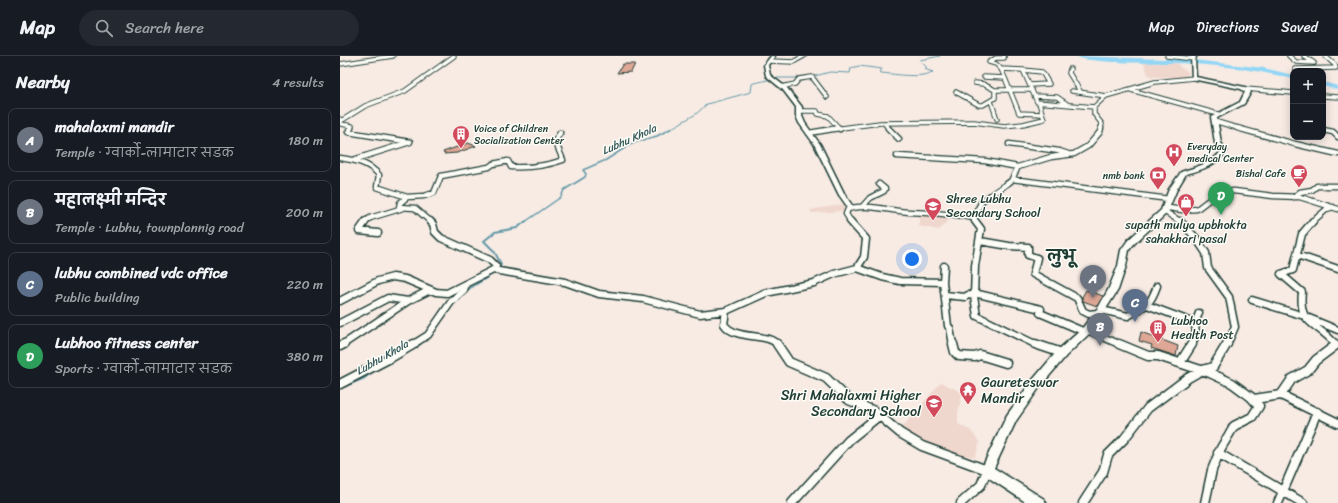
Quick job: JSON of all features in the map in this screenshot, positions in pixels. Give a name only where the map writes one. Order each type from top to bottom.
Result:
[{"type":"main road","points":[[1039,503],[987,470],[1011,418],[1035,384],[1062,353],[1086,331],[1101,310],[1113,290],[1125,250],[1131,242],[1164,211],[1176,183],[1183,173],[1203,166],[1219,158],[1224,151],[1218,143],[1214,117],[1242,103],[1248,92],[1246,89],[1194,78],[1194,59]]},
{"type":"street","points":[[340,64],[393,56]]},
{"type":"street","points":[[353,160],[410,142],[348,132],[352,126],[341,124],[340,120],[365,106],[405,91],[454,56]]},
{"type":"street","points":[[773,56],[766,65],[770,79],[781,86],[799,107],[799,116],[802,123],[817,144],[842,195],[851,208]]},
{"type":"street","points":[[770,61],[793,62],[804,56]]},
{"type":"street","points":[[1004,56],[1004,58],[996,58],[990,62],[996,64],[1001,69],[1019,113],[1042,114]]},
{"type":"street","points":[[1167,56],[1194,59]]},
{"type":"street","points":[[1290,56],[1296,62],[1314,63]]},
{"type":"street","points":[[1304,56],[1321,68]]},
{"type":"street","points":[[1326,56],[1336,67],[1326,68]]},
{"type":"street","points":[[1001,69],[1042,72],[1049,84],[1030,85]]},
{"type":"street","points":[[1070,69],[1069,74],[1080,91]]},
{"type":"street","points":[[809,134],[854,125],[884,123],[974,122],[1004,126],[1037,122],[1044,119],[1039,103],[1023,70]]},
{"type":"street","points":[[781,86],[795,84],[799,79],[812,77],[827,97]]},
{"type":"street","points":[[984,77],[1005,78]]},
{"type":"street","points":[[1072,91],[1106,96],[1155,82],[1194,78]]},
{"type":"street","points":[[975,83],[983,84],[995,90],[1032,90]]},
{"type":"street","points":[[1246,89],[1290,93]]},
{"type":"street","points":[[956,92],[983,105],[995,98],[995,90]]},
{"type":"street","points":[[1131,90],[1218,114]]},
{"type":"street","points":[[1035,96],[1059,97],[1067,104]]},
{"type":"street","points":[[897,156],[985,162],[1018,168],[1052,157],[1074,154],[1088,146],[1100,132],[1102,124],[1094,114],[1094,107],[1106,96]]},
{"type":"street","points":[[1326,96],[1338,97]]},
{"type":"street","points":[[990,101],[997,119]]},
{"type":"street","points":[[1039,103],[1094,107]]},
{"type":"street","points":[[799,112],[810,110],[817,111],[818,114],[828,116],[840,129]]},
{"type":"street","points":[[1214,121],[1295,144],[1338,154]]},
{"type":"street","points":[[884,123],[900,139]]},
{"type":"street","points":[[1326,131],[1333,132],[1338,137]]},
{"type":"street","points":[[340,158],[353,160],[370,166],[378,173],[379,176],[377,187],[407,197],[424,196],[434,193],[440,176],[489,167],[492,164],[508,161],[511,167],[531,168],[551,165],[563,160],[555,141],[560,133]]},
{"type":"street","points":[[1009,144],[1059,151],[1070,155]]},
{"type":"street","points":[[974,218],[982,201],[1012,179],[1018,168]]},
{"type":"street","points":[[1012,179],[1169,199]]},
{"type":"street","points":[[862,207],[870,198],[884,191],[885,189],[879,184]]},
{"type":"street","points":[[1294,197],[1300,192],[1312,190],[1317,186],[1338,186]]},
{"type":"street","points":[[1083,503],[1103,472],[1108,455],[1124,439],[1148,408],[1202,370],[1214,368],[1235,327],[1229,297],[1208,268],[1206,254],[1189,230],[1177,219],[1164,211],[1169,208],[1182,210],[1197,209],[1209,199],[1222,192],[1234,191],[1294,197],[1317,201],[1335,208]]},
{"type":"street","points":[[407,197],[398,207],[415,208],[433,224],[434,231],[444,242],[476,253],[493,263],[496,266],[497,271]]},
{"type":"street","points":[[378,233],[359,230],[370,218],[409,207]]},
{"type":"street","points":[[858,268],[864,258],[866,240],[856,231],[846,214],[848,209],[873,207],[910,212],[948,213],[974,218],[981,229],[975,266],[974,295],[977,316],[1044,348],[1051,348],[1062,353]]},
{"type":"street","points":[[1281,395],[1292,379],[1308,370],[1316,360],[1336,345],[1333,340],[1310,324],[1304,316],[1300,302],[1302,292],[1298,286],[1281,274],[1293,270],[1302,234],[1318,216],[1327,209],[1335,208]]},
{"type":"street","points":[[980,241],[1009,246],[1028,247],[1028,255],[1037,258],[1033,274],[1077,298],[1083,311],[1089,314],[1097,313],[1101,310],[1128,316],[1147,305],[1152,300],[1157,286]]},
{"type":"street","points":[[1297,256],[1338,269]]},
{"type":"street","points":[[944,266],[943,282],[948,326],[950,328],[955,352],[959,356],[980,356],[1006,363]]},
{"type":"street","points":[[340,301],[382,279],[391,277],[402,277],[430,290],[446,293],[497,271],[565,282],[600,294],[643,299],[695,314],[726,311],[766,293],[814,283],[834,274],[858,268],[882,277],[900,281],[943,282]]},
{"type":"street","points":[[340,384],[373,368],[428,335],[451,302],[464,290],[466,284]]},
{"type":"street","points":[[340,346],[408,302],[430,290]]},
{"type":"street","points":[[945,296],[965,297],[968,295],[974,295],[1041,309],[1040,313],[1148,356],[1155,354],[1202,370],[1233,383],[1254,399],[1259,406],[1256,414],[1247,422],[1234,426],[1230,436],[1218,453],[1207,484],[1205,503]]},
{"type":"street","points":[[340,324],[388,298],[408,302]]},
{"type":"street","points":[[1252,300],[1304,316],[1338,330]]},
{"type":"street","points":[[1147,305],[1195,323]]},
{"type":"street","points":[[726,311],[724,324],[726,327],[745,336],[763,338],[776,342],[789,362],[826,378],[849,400],[874,411],[900,433],[922,446],[987,470],[981,485],[961,503]]},
{"type":"street","points":[[1180,363],[1196,336],[1195,323],[1199,313]]},
{"type":"street","points":[[1254,399],[1281,395],[1338,423]]},
{"type":"street","points":[[1278,503],[1282,490],[1317,412]]},
{"type":"street","points":[[792,503],[849,440],[880,415]]},
{"type":"street","points":[[1218,453],[1303,503]]},
{"type":"shaded area","points":[[1143,62],[1177,63],[1181,68],[1189,72],[1186,77],[1152,77],[1148,74]]},
{"type":"shaded area","points":[[844,204],[847,211],[812,213],[810,210]]},
{"type":"shaded area","name":"Shree Lubhu Secondary School","points":[[919,215],[953,216],[939,230],[919,226]]},
{"type":"shaded area","name":"Shri Mahalaxmi Higher Secondary School","points":[[941,382],[959,391],[962,395],[958,412],[958,424],[970,430],[980,442],[975,457],[960,455],[899,431]]},
{"type":"building","points":[[623,64],[635,64],[631,72],[617,73]]},
{"type":"building","name":"Voice of Children Socialization Center","points":[[468,143],[476,146],[457,153],[444,154],[443,152]]},
{"type":"building","points":[[1086,290],[1103,296],[1097,306],[1083,301],[1082,297]]},
{"type":"building","name":"Lubhoo Health Post","points":[[1141,332],[1178,346],[1176,356],[1151,348],[1152,345],[1139,341]]},
{"type":"waterway","name":"Lubhu Khola","points":[[811,77],[830,72],[850,73],[851,68],[859,66],[882,69],[880,72],[881,73],[907,76],[921,75],[933,72],[924,69],[927,68],[920,60],[940,56]]},
{"type":"waterway","points":[[1079,56],[1094,59],[1194,62],[1264,70],[1290,76]]},
{"type":"waterway","name":"Lubhu Khola","points":[[670,129],[696,114],[707,104],[751,92],[752,84],[754,83],[777,78],[799,78]]},
{"type":"waterway","points":[[1326,85],[1338,88]]},
{"type":"waterway","name":"Lubhu Khola","points":[[525,222],[561,197],[564,190],[585,177],[586,174],[583,170],[606,160],[631,144],[657,136],[672,128]]},
{"type":"waterway","name":"Lubhu Khola","points":[[499,269],[501,264],[494,251],[484,241],[495,232],[517,228],[526,221]]},
{"type":"waterway","name":"Lubhu Khola","points":[[467,290],[496,272]]},
{"type":"waterway","name":"Lubhu Khola","points":[[431,335],[441,321]]},
{"type":"waterway","name":"Lubhu Khola","points":[[419,345],[426,339]]},
{"type":"waterway","name":"Lubhu Khola","points":[[345,386],[364,378],[376,369]]},
{"type":"place","name":"Voice of Children Socialization Center","points":[[461,149]]},
{"type":"place","name":"Everyday medical Center","points":[[1174,167]]},
{"type":"place","name":"Bishal Cafe","points":[[1299,188]]},
{"type":"place","name":"nmb bank","points":[[1158,190]]},
{"type":"place","name":"Lubhoo fitness center","points":[[1221,215]]},
{"type":"place","name":"supath mulya upbhokta sahakhari pasal","points":[[1186,217]]},
{"type":"place","name":"Shree Lubhu Secondary School","points":[[933,221]]},
{"type":"place","name":"mahalaxmi mandir","points":[[1093,298]]},
{"type":"place","name":"lubhu combined vdc office","points":[[1135,322]]},
{"type":"place","name":"Lubhoo Health Post","points":[[1158,343]]},
{"type":"place","name":"महालक्ष्मी मन्दिर","points":[[1100,346]]},
{"type":"place","name":"Gaureteswor Mandir","points":[[968,405]]},
{"type":"place","name":"Shri Mahalaxmi Higher Secondary School","points":[[934,418]]},
{"type":"district","name":"लुभू","points":[[1061,255]]}]
